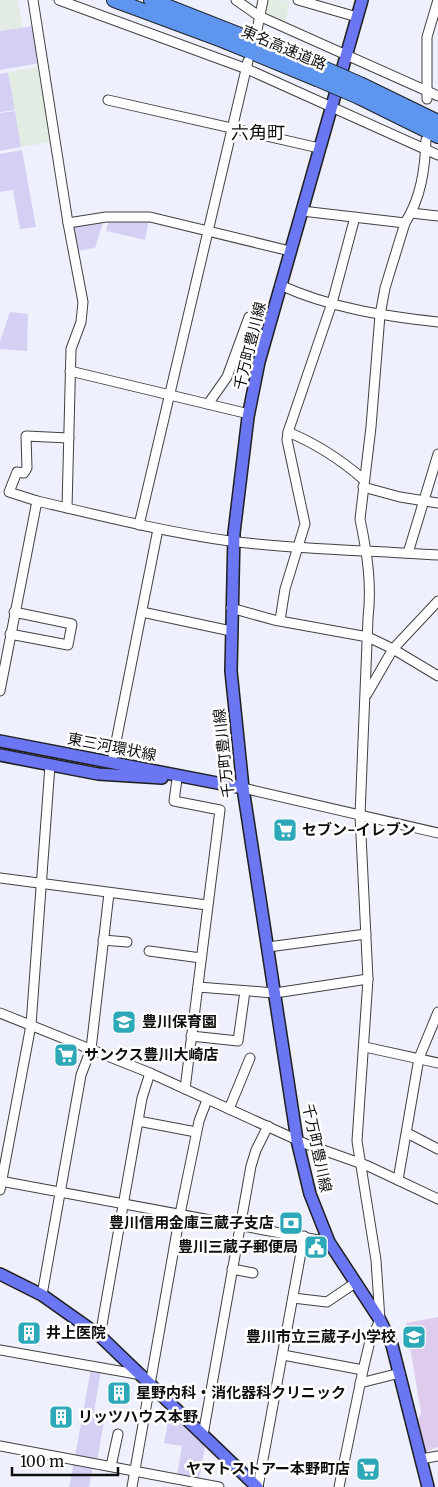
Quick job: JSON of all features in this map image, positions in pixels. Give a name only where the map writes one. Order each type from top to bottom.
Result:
[{"type":"highway","name":"東名高速道路","points":[[114,0],[319,73]]},
{"type":"highway","name":"東名高速道路","points":[[151,0],[360,91],[438,122]]},
{"type":"highway","name":"東名高速道路","points":[[360,91],[430,142]]},
{"type":"main road","name":"千万町豊川線","points":[[362,0],[259,362],[249,414],[233,541],[230,671],[243,788],[297,1140],[310,1194],[329,1242],[380,1320],[392,1345],[428,1487]]},
{"type":"main road","name":"東三河環状線","points":[[0,741],[243,788]]},
{"type":"main road","name":"東三河環状線","points":[[0,755],[98,774],[218,783]]},
{"type":"main road","points":[[0,1274],[42,1295],[100,1336],[258,1487]]},
{"type":"street","points":[[32,0],[68,223],[83,302],[81,322],[71,348],[67,508]]},
{"type":"street","points":[[59,0],[247,65],[331,108],[430,142],[438,155]]},
{"type":"street","points":[[236,0],[259,16],[427,89],[438,96]]},
{"type":"street","points":[[257,30],[263,0]]},
{"type":"street","points":[[298,0],[357,17]]},
{"type":"street","points":[[427,99],[427,37],[438,0]]},
{"type":"street","points":[[139,525],[172,395],[247,65]]},
{"type":"street","points":[[108,100],[319,148]]},
{"type":"street","points":[[339,1487],[370,1341],[380,1320],[376,1260],[357,1141],[365,1047],[368,979],[360,815],[371,592],[367,552],[360,519],[371,427],[380,315],[385,288],[405,223],[411,213],[424,174],[430,142]]},
{"type":"street","points":[[302,210],[405,223]]},
{"type":"street","points":[[411,213],[438,216]]},
{"type":"street","points":[[68,223],[106,217],[150,217],[210,230],[290,251]]},
{"type":"street","points":[[280,620],[285,589],[305,524],[287,440],[288,432],[332,303],[354,217]]},
{"type":"street","points":[[280,286],[311,298],[380,315],[438,322]]},
{"type":"street","points":[[208,404],[227,377],[249,317]]},
{"type":"street","points":[[70,371],[249,414]]},
{"type":"street","points":[[288,432],[313,442],[339,458],[363,483],[424,501],[438,503]]},
{"type":"street","points":[[69,438],[26,436],[27,468],[24,474],[17,472],[9,492],[37,501],[139,525],[233,541],[299,548],[438,555]]},
{"type":"street","points":[[408,553],[438,454]]},
{"type":"street","points":[[0,691],[37,501]]},
{"type":"street","points":[[112,762],[158,529]]},
{"type":"street","points":[[366,696],[393,649],[438,601]]},
{"type":"street","points":[[231,608],[280,620],[368,637],[393,649],[438,676]]},
{"type":"street","points":[[10,634],[68,645],[72,624],[14,612]]},
{"type":"street","points":[[142,612],[231,631]]},
{"type":"street","points":[[50,765],[31,1025],[1,1184],[59,1192],[329,1242]]},
{"type":"street","points":[[177,779],[174,801],[220,810],[185,1089]]},
{"type":"street","points":[[243,788],[438,833]]},
{"type":"street","points":[[0,878],[42,885],[208,905]]},
{"type":"street","points":[[42,1295],[81,1074],[91,1049],[109,893]]},
{"type":"street","points":[[268,947],[366,934]]},
{"type":"street","points":[[103,940],[127,942]]},
{"type":"street","points":[[149,951],[201,958]]},
{"type":"street","points":[[198,987],[275,993],[368,979]]},
{"type":"street","points":[[191,1036],[238,1041],[245,991]]},
{"type":"street","points":[[398,1180],[419,1058],[438,1012]]},
{"type":"street","points":[[0,1013],[150,1074],[297,1140],[360,1163],[438,1199]]},
{"type":"street","points":[[365,1047],[438,1063]]},
{"type":"street","points":[[229,1109],[250,1058]]},
{"type":"street","points":[[100,1336],[142,1098],[150,1074]]},
{"type":"street","points":[[132,1487],[152,1384],[180,1214],[196,1132],[207,1100]]},
{"type":"street","points":[[138,1121],[196,1132]]},
{"type":"street","points":[[203,1435],[251,1166],[256,1150],[268,1126]]},
{"type":"street","points":[[406,1133],[438,1149]]},
{"type":"street","points":[[258,1487],[304,1236]]},
{"type":"street","points":[[232,1269],[253,1273]]},
{"type":"street","points":[[293,1298],[327,1302],[355,1283]]},
{"type":"street","points":[[0,1350],[142,1375]]},
{"type":"street","points":[[283,1355],[363,1370]]},
{"type":"street","points":[[360,1383],[400,1372]]},
{"type":"street","points":[[111,1466],[118,1434]]},
{"type":"street","points":[[0,1446],[219,1487]]},
{"type":"street","points":[[422,1459],[438,1456]]},
{"type":"shaded area","points":[[0,0],[18,0],[23,27],[0,31]]},
{"type":"shaded area","points":[[265,0],[290,1],[285,24],[262,15]]},
{"type":"shaded area","points":[[33,26],[40,63],[0,70],[0,31]]},
{"type":"shaded area","points":[[40,67],[52,142],[21,147],[8,72]]},
{"type":"shaded area","points":[[8,72],[15,110],[0,112],[0,74]]},
{"type":"shaded area","points":[[15,111],[21,147],[0,151],[0,113]]},
{"type":"shaded area","points":[[22,150],[36,227],[20,229],[13,190],[0,192],[0,154]]},
{"type":"shaded area","points":[[109,219],[149,220],[145,240],[106,231]]},
{"type":"shaded area","points":[[104,220],[95,248],[76,251],[72,227]]},
{"type":"shaded area","points":[[10,312],[28,314],[27,351],[0,349],[0,341]]},
{"type":"shaded area","points":[[438,1317],[438,1447],[426,1452],[418,1420],[421,1412],[406,1323]]},
{"type":"shaded area","points":[[91,1369],[101,1370],[93,1418],[104,1421],[97,1461],[75,1456]]},
{"type":"shaded area","points":[[171,1406],[206,1441],[199,1480],[177,1476],[182,1446],[164,1443]]},
{"type":"shaded area","points":[[74,1462],[93,1466],[89,1487],[69,1487]]},
{"type":"place","name":"セブン-イレブン","points":[[285,830]]},
{"type":"place","name":"豊川保育園","points":[[124,1022]]},
{"type":"place","name":"サンクス豊川大崎店","points":[[66,1055]]},
{"type":"place","name":"豊川信用金庫三蔵子支店","points":[[291,1223]]},
{"type":"place","name":"豊川三蔵子郵便局","points":[[316,1247]]},
{"type":"place","name":"井上医院","points":[[29,1333]]},
{"type":"place","name":"豊川市立三蔵子小学校","points":[[414,1337]]},
{"type":"place","name":"星野内科・消化器科クリニック","points":[[119,1393]]},
{"type":"place","name":"リッツハウス本野","points":[[61,1417]]},
{"type":"place","name":"ヤマトストアー本野町店","points":[[368,1469]]},
{"type":"district","name":"六角町","points":[[258,133]]}]
